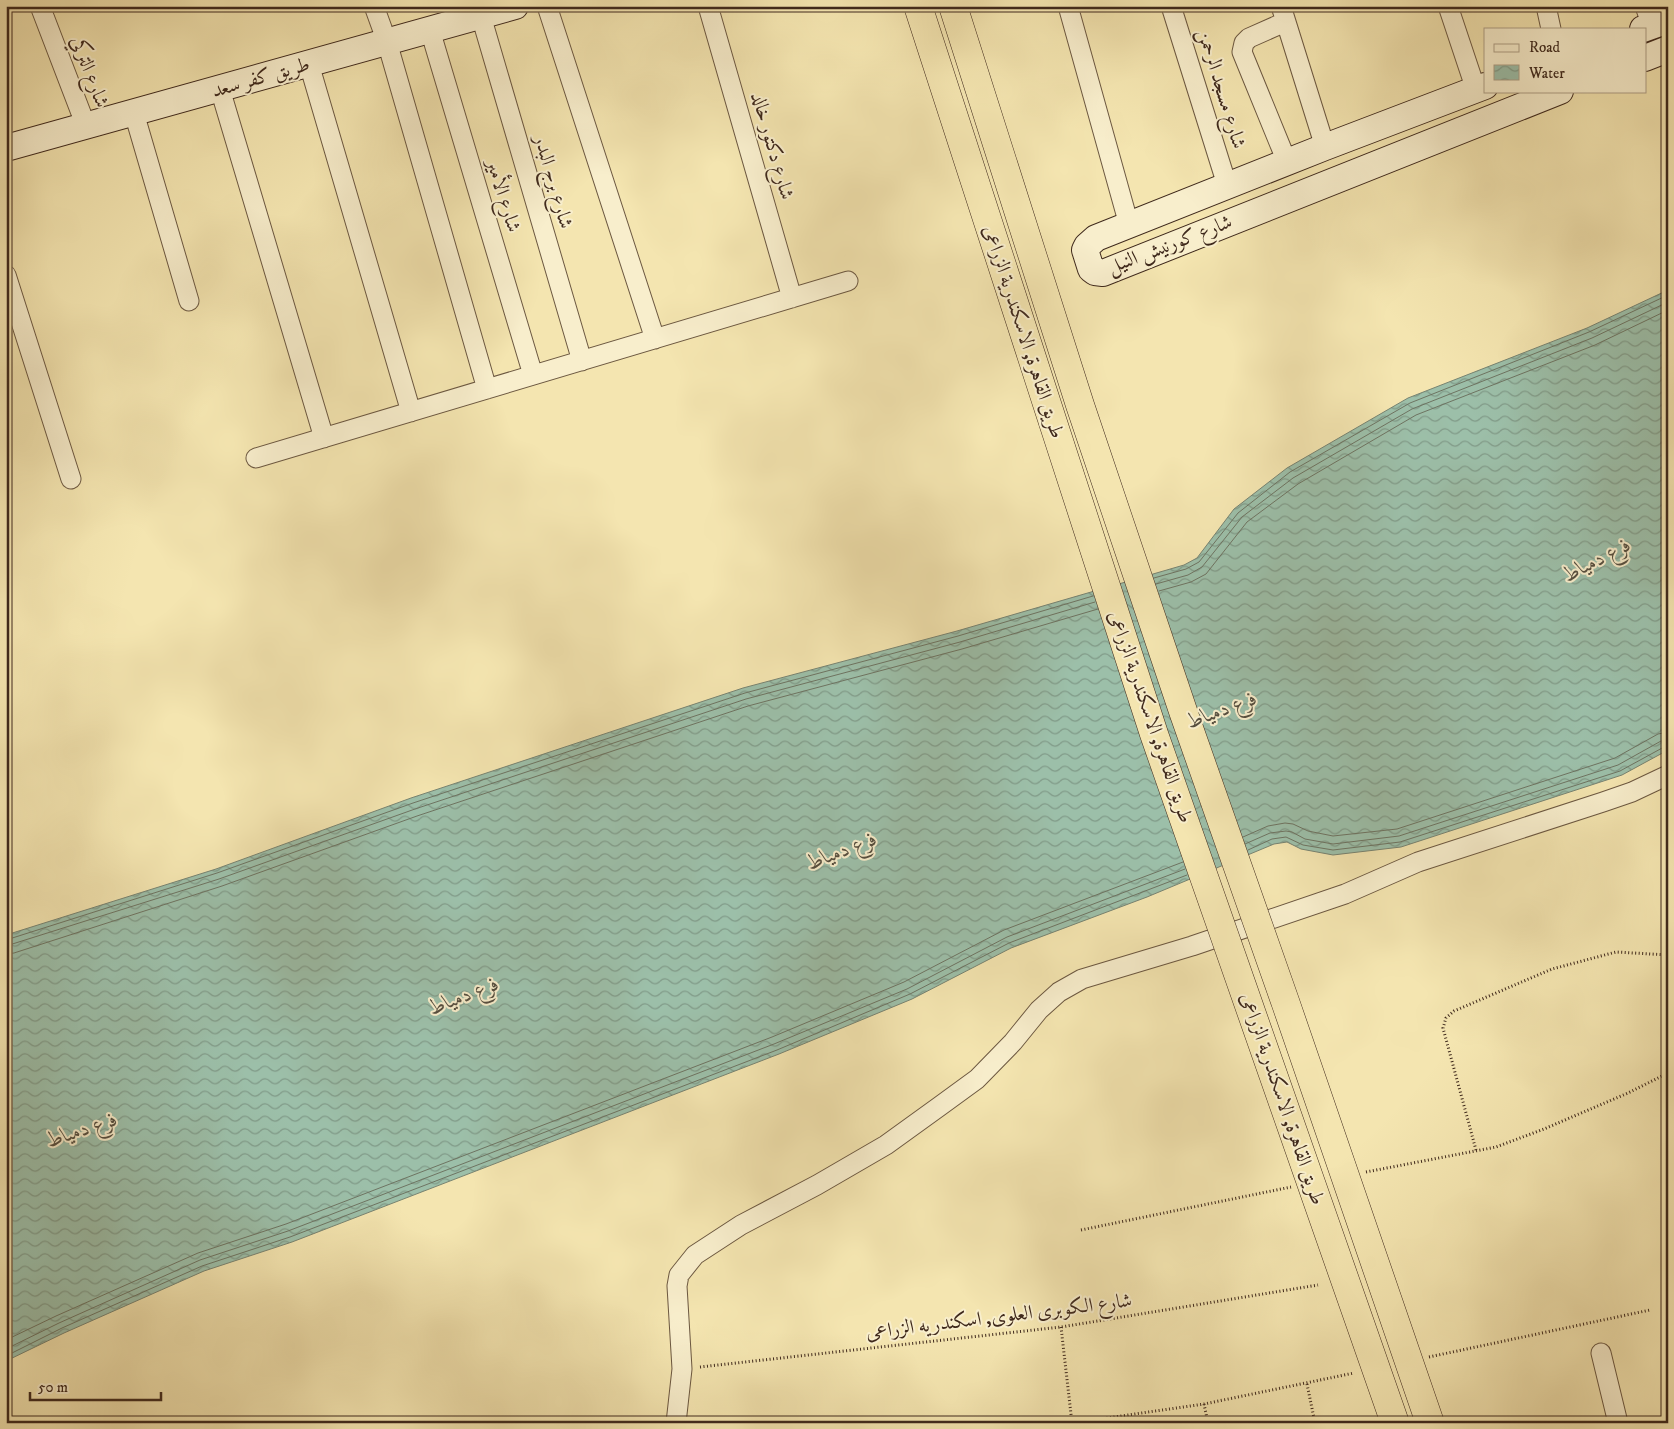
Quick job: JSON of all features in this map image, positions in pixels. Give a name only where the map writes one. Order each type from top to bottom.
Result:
[{"type":"highway","name":"طريق القاهرة, الاسكندرية الزراعى","points":[[918,6],[1146,709],[1395,1423]]},
{"type":"highway","name":"طريق القاهرة, الاسكندرية الزراعى","points":[[954,6],[1080,405],[1168,668],[1430,1423]]},
{"type":"main road","name":"طريق كفر سعد","points":[[6,148],[515,6]]},
{"type":"main road","points":[[1646,58],[1668,49]]},
{"type":"main road","name":"شارع كورنيش النيل","points":[[1481,88],[1325,147],[1096,238],[1085,250],[1091,269],[1095,272],[1103,273],[1557,92]]},
{"type":"street","name":"شارع التركي","points":[[40,6],[86,126]]},
{"type":"street","points":[[374,6],[387,42],[487,389]]},
{"type":"street","points":[[547,6],[655,339]]},
{"type":"street","name":"شارع دكتور خالد","points":[[708,6],[792,298]]},
{"type":"street","points":[[1068,6],[1129,225]]},
{"type":"street","name":"شارع مسجد الرحمن","points":[[1171,6],[1227,186]]},
{"type":"street","points":[[1448,6],[1481,88]]},
{"type":"street","points":[[1546,6],[1551,28]]},
{"type":"street","points":[[1287,162],[1242,52],[1244,43],[1249,38],[1283,14],[1325,147]]},
{"type":"street","name":"شارع برج البدر","points":[[481,16],[582,361]]},
{"type":"street","name":"شارع الأمير","points":[[430,30],[533,375]]},
{"type":"street","points":[[309,64],[411,412]]},
{"type":"street","points":[[220,89],[324,438]]},
{"type":"street","points":[[134,113],[189,301]]},
{"type":"street","points":[[6,275],[71,480]]},
{"type":"street","points":[[256,458],[848,281]]},
{"type":"street","points":[[676,1423],[682,1369],[677,1286],[680,1275],[695,1255],[741,1225],[818,1185],[886,1145],[977,1078],[1013,1042],[1038,1010],[1060,992],[1082,979],[1192,946],[1346,894],[1418,862],[1632,792],[1668,775]]},
{"type":"street","points":[[1601,1352],[1618,1423]]},
{"type":"path","points":[[1476,1150],[1443,1028],[1446,1018],[1454,1012],[1552,969],[1616,952],[1668,955]]},
{"type":"path","points":[[1360,1174],[1496,1147],[1544,1129],[1628,1093],[1668,1073]]},
{"type":"path","points":[[1081,1230],[1293,1187]]},
{"type":"path","name":"شارع الكوبرى العلوى, اسكندريه الزراعى","points":[[682,1369],[1061,1327],[1318,1285]]},
{"type":"path","points":[[1421,1359],[1650,1310]]},
{"type":"path","points":[[1061,1327],[1072,1423],[1204,1404],[1354,1373]]},
{"type":"path","points":[[1306,1384],[1315,1423]]},
{"type":"path","points":[[1204,1404],[1208,1423]]},
{"type":"water","name":"فرع دمياط","points":[[1668,290],[1668,750],[1622,775],[1401,847],[1333,855],[1301,849],[1287,842],[1274,844],[1147,897],[1011,948],[912,999],[779,1054],[292,1242],[204,1271],[6,1361],[6,935],[216,869],[411,798],[743,688],[957,631],[1184,565],[1197,558],[1234,509],[1287,468],[1408,398],[1587,328]]}]
